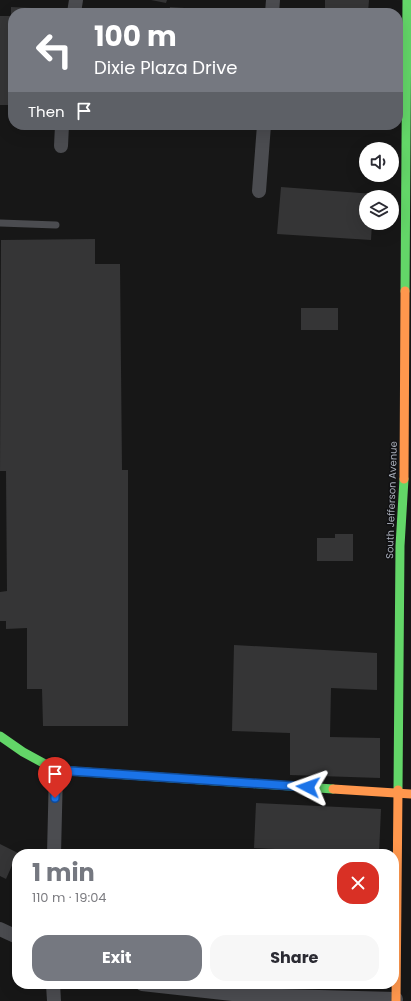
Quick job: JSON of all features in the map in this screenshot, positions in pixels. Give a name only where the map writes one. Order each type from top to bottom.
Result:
[{"type":"main road","name":"South Jefferson Avenue","points":[[398,849],[400,546],[404,464],[407,0]]},
{"type":"main road","points":[[0,736],[23,752],[56,770],[411,794]]},
{"type":"main road","name":"South Jefferson Avenue","points":[[396,989],[396,1000]]},
{"type":"street","points":[[61,146],[62,130]]},
{"type":"street","points":[[259,191],[264,130]]},
{"type":"street","points":[[54,849],[56,770]]},
{"type":"street","points":[[0,929],[12,935]]},
{"type":"street","points":[[53,989],[54,1001]]},
{"type":"street","points":[[187,989],[283,999],[396,1000]]},
{"type":"lane","points":[[0,223],[56,225]]},
{"type":"building","points":[[151,0],[167,0],[166,3]]},
{"type":"building","points":[[325,0],[369,0],[368,8],[325,8]]},
{"type":"building","points":[[11,7],[32,8],[11,8]]},
{"type":"building","points":[[0,16],[8,16],[8,105],[0,105]]},
{"type":"building","points":[[281,187],[359,193],[359,230],[372,230],[371,240],[277,234]]},
{"type":"building","points":[[95,239],[95,264],[120,264],[122,470],[128,470],[128,726],[43,726],[42,689],[27,689],[27,628],[6,629],[6,621],[0,621],[0,592],[7,591],[6,471],[0,471],[1,240]]},
{"type":"building","points":[[301,308],[338,308],[338,330],[301,330]]},
{"type":"building","points":[[335,534],[353,534],[353,561],[317,561],[317,538],[335,538]]},
{"type":"building","points":[[234,645],[377,653],[377,690],[331,688],[330,737],[380,738],[380,778],[290,775],[290,733],[232,731]]},
{"type":"building","points":[[256,803],[381,809],[379,849],[254,848]]},
{"type":"building","points":[[0,844],[12,850],[12,865],[6,879],[0,876]]},
{"type":"traffic: fast","points":[[405,291],[407,0]]},
{"type":"traffic: fast","points":[[398,790],[400,546],[404,479]]},
{"type":"traffic: fast","points":[[0,736],[23,752],[56,770],[333,789]]},
{"type":"traffic: slow","points":[[404,479],[405,291]]},
{"type":"traffic: slow","points":[[333,789],[411,794]]},
{"type":"traffic: slow","points":[[397,849],[398,790]]},
{"type":"traffic: slow","points":[[396,989],[396,1001]]},
{"type":"route","points":[[55,798],[56,770],[308,787]]}]
